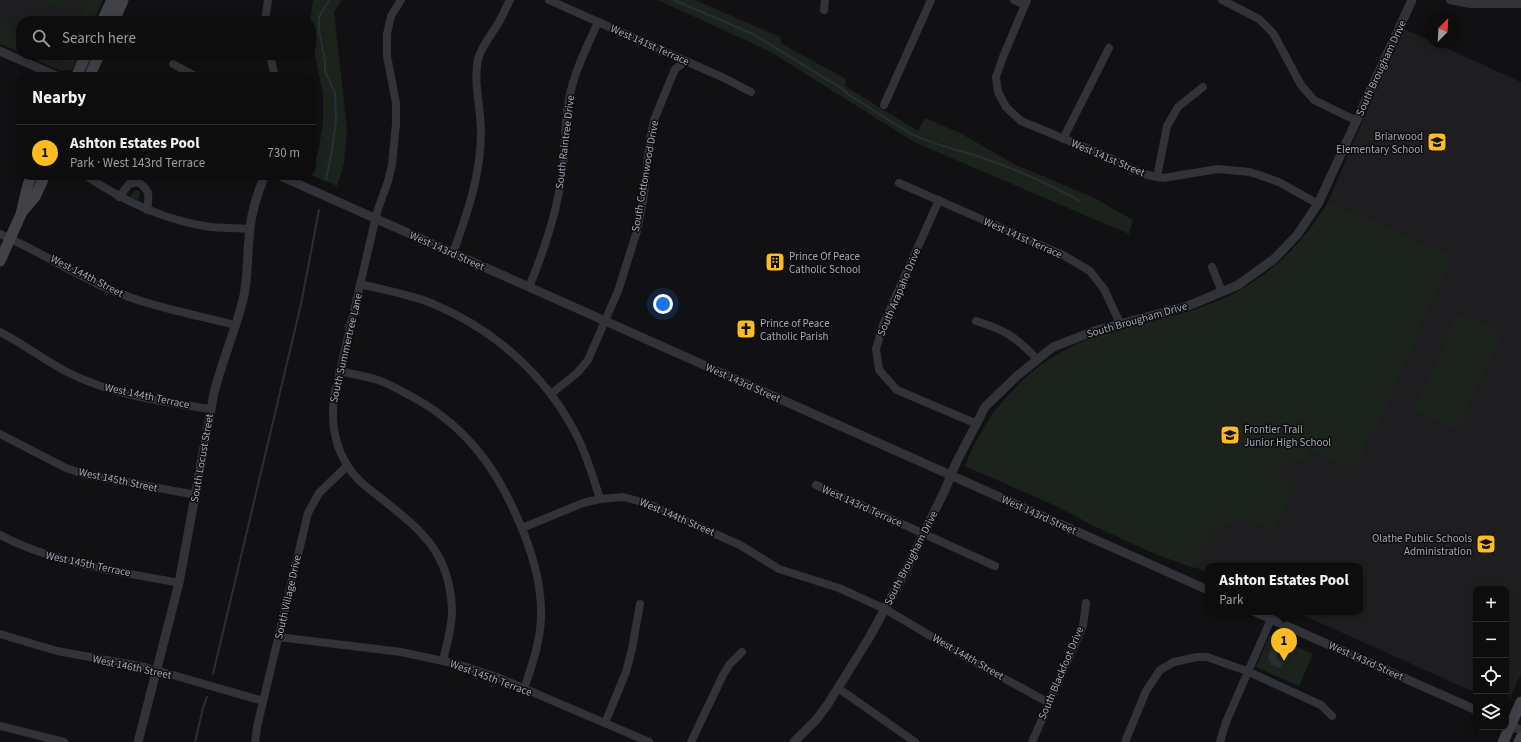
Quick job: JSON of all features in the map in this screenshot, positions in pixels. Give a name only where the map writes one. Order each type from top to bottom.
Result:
[{"type":"main road","points":[[104,16],[112,0]]},
{"type":"main road","points":[[116,16],[124,0]]},
{"type":"main road","points":[[78,72],[84,60]]},
{"type":"main road","points":[[91,72],[97,60]]},
{"type":"main road","points":[[21,214],[30,180]]},
{"type":"main road","points":[[0,261],[5,236],[35,197],[43,180]]},
{"type":"main road","points":[[1503,742],[1513,727],[1521,702]]},
{"type":"main road","points":[[1519,742],[1521,738]]},
{"type":"street","points":[[266,16],[268,0]]},
{"type":"street","name":"South Summertree Lane","points":[[401,0],[391,16],[386,34],[387,56],[396,103],[395,146],[388,181],[376,219],[360,284],[334,397],[332,413],[333,427],[337,443],[347,466],[362,482],[420,530],[437,554],[444,569],[452,605],[451,624],[443,660]]},
{"type":"street","points":[[453,253],[471,203],[479,156],[481,134],[477,77],[478,61],[485,44],[500,21],[510,0]]},
{"type":"street","name":"West 141st Terrace","points":[[549,0],[686,61],[751,92]]},
{"type":"street","points":[[824,0],[824,10]]},
{"type":"street","points":[[884,105],[931,0]]},
{"type":"street","points":[[1014,0],[1026,3]]},
{"type":"street","points":[[1222,0],[1258,19],[1273,33],[1301,85],[1314,100],[1357,120]]},
{"type":"street","name":"South Brougham Drive","points":[[794,742],[816,720],[838,688],[885,609],[924,534],[985,407],[1016,376],[1053,347],[1120,323],[1188,306],[1238,285],[1274,259],[1297,235],[1318,204],[1412,0]]},
{"type":"street","points":[[1450,0],[1470,4],[1521,4]]},
{"type":"street","name":"West 141st Street","points":[[1026,3],[996,77],[998,92],[1006,107],[1021,121],[1106,156],[1142,174],[1163,178],[1218,169],[1250,172],[1279,182],[1318,204]]},
{"type":"street","name":"South Raintree Drive","points":[[529,287],[549,234],[558,198],[563,168],[569,98],[574,80],[598,22]]},
{"type":"street","points":[[1063,139],[1109,48]]},
{"type":"street","points":[[0,51],[16,58]]},
{"type":"street","points":[[20,60],[48,72]]},
{"type":"street","points":[[271,60],[274,72]]},
{"type":"street","name":"South Cottonwood Drive","points":[[551,394],[571,378],[588,360],[618,291],[636,231],[643,201],[650,139],[654,120],[675,69],[686,61]]},
{"type":"street","points":[[173,64],[188,72]]},
{"type":"street","points":[[1157,177],[1167,126],[1178,108],[1203,87]]},
{"type":"street","points":[[93,180],[119,197],[160,215],[211,227],[250,229]]},
{"type":"street","name":"South Locust Street","points":[[138,742],[179,583],[211,409],[220,369],[243,300],[246,283],[252,211],[263,180]]},
{"type":"street","name":"West 143rd Street","points":[[289,180],[1205,589]]},
{"type":"street","points":[[119,197],[129,184],[138,182],[146,187],[149,196],[147,210]]},
{"type":"street","name":"West 141st Terrace","points":[[899,183],[1063,255],[1090,271],[1104,289],[1120,323]]},
{"type":"street","name":"South Arapaho Drive","points":[[939,200],[883,325],[876,349],[879,370],[897,390],[977,424]]},
{"type":"street","name":"West 144th Street","points":[[5,236],[45,255],[77,274],[127,296],[153,305],[235,325]]},
{"type":"street","points":[[1212,267],[1222,292]]},
{"type":"street","points":[[360,284],[430,303],[472,323],[507,348],[530,370],[551,394],[565,415],[589,464],[600,499]]},
{"type":"street","points":[[976,321],[1008,333],[1021,342],[1037,359]]},
{"type":"street","name":"West 144th Terrace","points":[[0,332],[51,364],[88,382],[140,397],[211,409]]},
{"type":"street","points":[[340,371],[386,383],[420,401],[450,423],[466,437],[494,472],[507,494],[533,558],[538,578],[540,598],[541,618],[539,638],[535,656],[524,689]]},
{"type":"street","name":"West 145th Street","points":[[0,434],[66,468],[84,474],[196,495]]},
{"type":"street","name":"South Village Drive","points":[[255,742],[263,701],[308,513],[319,493],[347,466]]},
{"type":"street","name":"West 143rd Terrace","points":[[816,485],[995,566]]},
{"type":"street","name":"West 144th Street","points":[[522,528],[583,503],[600,499],[623,497],[646,503],[740,545],[779,569],[839,588],[885,609],[978,664],[1049,703]]},
{"type":"street","name":"West 145th Terrace","points":[[0,535],[22,546],[70,561],[179,583]]},
{"type":"street","name":"South Blackfoot Drive","points":[[1032,742],[1082,626],[1086,603]]},
{"type":"street","points":[[605,723],[626,672],[632,649],[640,604]]},
{"type":"street","name":"West 143rd Street","points":[[1262,615],[1473,709]]},
{"type":"street","points":[[1220,742],[1226,722],[1271,619]]},
{"type":"street","name":"West 146th Street","points":[[0,634],[57,651],[157,670],[263,701]]},
{"type":"street","name":"West 145th Terrace","points":[[278,637],[401,652],[443,660],[475,669],[649,742]]},
{"type":"street","points":[[692,742],[723,675],[729,665],[742,652]]},
{"type":"street","points":[[1125,742],[1146,691],[1160,670],[1174,662],[1196,657],[1207,657],[1247,672],[1322,705],[1332,716]]},
{"type":"street","points":[[838,688],[915,742]]},
{"type":"street","points":[[0,726],[64,742]]},
{"type":"shaded area","points":[[0,0],[103,0],[96,16],[16,16],[16,51],[0,44]]},
{"type":"shaded area","points":[[43,0],[65,0],[61,8]]},
{"type":"shaded area","points":[[88,0],[101,0],[93,16],[80,16]]},
{"type":"shaded area","points":[[313,0],[342,0],[334,12],[347,129],[344,164],[337,186],[316,177],[316,159],[323,124],[323,95],[316,60],[316,16],[311,16]]},
{"type":"shaded area","points":[[658,0],[695,0],[780,37],[782,44],[846,79],[845,86],[918,131],[925,118],[960,133],[1014,164],[1094,198],[1133,220],[1129,234],[914,142],[771,52]]},
{"type":"shaded area","points":[[0,16],[16,32],[16,49],[0,42]]},
{"type":"shaded area","name":"Frontier Trail Junior High School","points":[[1402,28],[1425,38],[1425,48],[1446,48],[1521,82],[1521,674],[1509,700],[1509,586],[1473,586],[1473,692],[1303,615],[1363,615],[1363,563],[1205,563],[1205,572],[965,466],[973,446],[996,409],[1021,382],[1042,364],[1093,337],[1192,311],[1225,298],[1262,276],[1288,254],[1311,228],[1328,202]]},
{"type":"shaded area","points":[[36,60],[78,60],[71,70],[61,71]]},
{"type":"shaded area","points":[[41,60],[74,60],[71,66],[59,61],[46,62]]},
{"type":"shaded area","points":[[138,190],[140,193],[138,200],[130,197],[134,191]]},
{"type":"shaded area","name":"Frontier Trail Junior High School","points":[[1328,202],[1452,256],[1374,434],[1370,435],[1355,470],[1311,450],[1304,463],[1288,457],[1278,477],[1294,485],[1273,529],[1247,521],[1230,522],[1223,525],[1215,530],[1209,537],[1202,548],[1194,568],[1160,556],[1100,529],[1048,502],[965,466],[974,446],[996,410],[1024,379],[1040,366],[1058,354],[1091,338],[1119,329],[1191,311],[1232,295],[1270,270],[1286,255],[1302,239]]},
{"type":"shaded area","points":[[1458,313],[1502,333],[1458,430],[1414,411]]},
{"type":"shaded area","points":[[1270,635],[1313,654],[1299,686],[1256,667]]},
{"type":"shaded area","points":[[1272,647],[1278,650],[1276,659],[1283,663],[1280,668],[1270,664],[1271,662],[1268,661]]},
{"type":"waterway","points":[[326,180],[336,121],[335,93],[325,71],[325,61],[319,30],[319,17],[329,0]]},
{"type":"waterway","points":[[674,0],[753,34],[841,88],[894,124],[918,137],[1015,170],[1054,187],[1080,201]]},
{"type":"waterway","points":[[213,674],[301,304],[319,210]]},
{"type":"waterway","points":[[195,742],[207,697]]},
{"type":"place","name":"Briarwood Elementary School","points":[[1437,142]]},
{"type":"place","name":"Prince Of Peace Catholic School","points":[[775,262]]},
{"type":"place","name":"Prince of Peace Catholic Parish","points":[[746,329]]},
{"type":"place","name":"Frontier Trail Junior High School","points":[[1230,435]]},
{"type":"place","name":"Olathe Public Schools Administration","points":[[1486,544]]},
{"type":"place","name":"Ashton Estates Pool","points":[[1284,661]]}]
